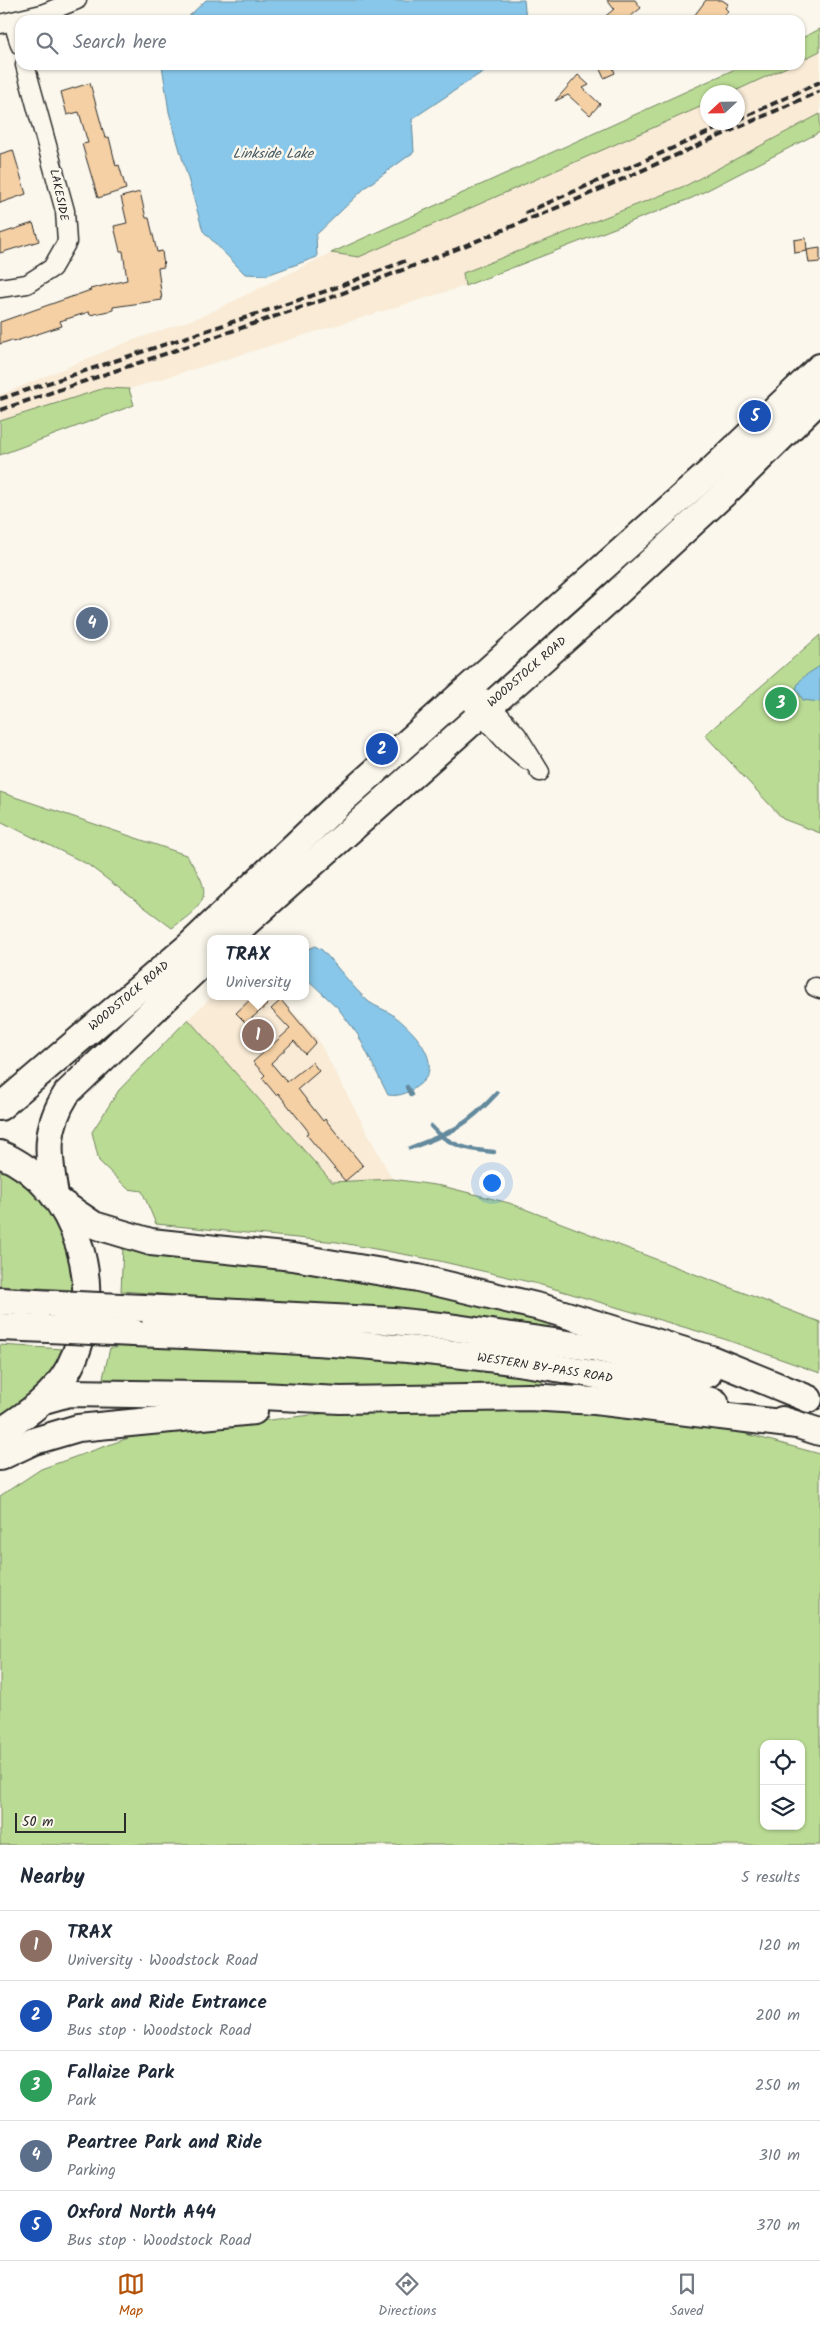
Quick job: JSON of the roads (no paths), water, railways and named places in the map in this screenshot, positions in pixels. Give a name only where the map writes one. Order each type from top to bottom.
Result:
[{"type":"highway","points":[[467,689],[712,471],[820,368]]},
{"type":"highway","name":"WOODSTOCK ROAD","points":[[232,935],[608,601],[721,497],[820,399]]},
{"type":"highway","name":"WOODSTOCK ROAD","points":[[0,1107],[189,946],[344,800],[467,689]]},
{"type":"highway","name":"WOODSTOCK ROAD","points":[[57,1199],[50,1155],[50,1128],[59,1105],[67,1093],[207,959]]},
{"type":"highway","points":[[0,1154],[34,1175],[57,1199],[94,1225],[150,1242],[293,1256],[418,1278],[544,1308],[711,1359],[815,1400]]},
{"type":"highway","points":[[0,1432],[44,1400],[68,1370],[78,1349],[86,1316],[87,1291],[83,1258],[72,1226],[57,1199]]},
{"type":"highway","points":[[0,1301],[143,1308],[266,1326]]},
{"type":"highway","points":[[0,1327],[134,1333],[393,1321],[596,1348],[815,1400]]},
{"type":"highway","name":"WESTERN BY-PASS ROAD","points":[[266,1326],[411,1349],[505,1360],[666,1389],[809,1428]]},
{"type":"highway","points":[[44,1400],[78,1393],[261,1396],[340,1400],[539,1398],[595,1401],[809,1428]]},
{"type":"highway","points":[[0,1456],[34,1441],[94,1425],[269,1410],[340,1400]]},
{"type":"street","points":[[38,15],[77,0]]},
{"type":"street","points":[[7,23],[15,37]]},
{"type":"street","name":"LAKESIDE","points":[[0,288],[27,284],[52,268],[67,242],[65,211],[26,70]]},
{"type":"street","points":[[467,689],[485,709]]},
{"type":"water","points":[[206,0],[524,0],[526,15],[190,15]]},
{"type":"water","name":"Linkside Lake","points":[[163,70],[486,70],[412,119],[414,152],[367,186],[316,235],[317,257],[267,275],[245,274],[203,231],[169,112]]},
{"type":"water","points":[[820,666],[820,702],[803,700],[796,689],[797,685],[805,676]]},
{"type":"water","points":[[315,946],[322,950],[369,1002],[393,1015],[416,1037],[428,1056],[429,1066],[427,1076],[420,1084],[401,1095],[388,1095],[358,1035],[338,1008],[309,981],[309,949]]},
{"type":"waterway","points":[[407,1087],[411,1095]]},
{"type":"waterway","points":[[410,1148],[437,1138],[458,1127],[477,1113],[497,1093]]},
{"type":"waterway","points":[[431,1126],[444,1138],[459,1146],[494,1152]]},
{"type":"railway","points":[[745,117],[820,82]]},
{"type":"railway","points":[[0,410],[335,296],[457,249],[578,199],[820,91]]},
{"type":"railway","points":[[525,213],[714,130]]},
{"type":"railway","points":[[0,399],[332,289],[405,261]]},
{"type":"place","name":"Oxford North A44","points":[[755,416]]},
{"type":"place","name":"Peartree Park and Ride","points":[[92,623]]},
{"type":"place","name":"Fallaize Park","points":[[781,703]]},
{"type":"place","name":"Park and Ride Entrance","points":[[382,749]]},
{"type":"place","name":"TRAX","points":[[258,1035]]}]
